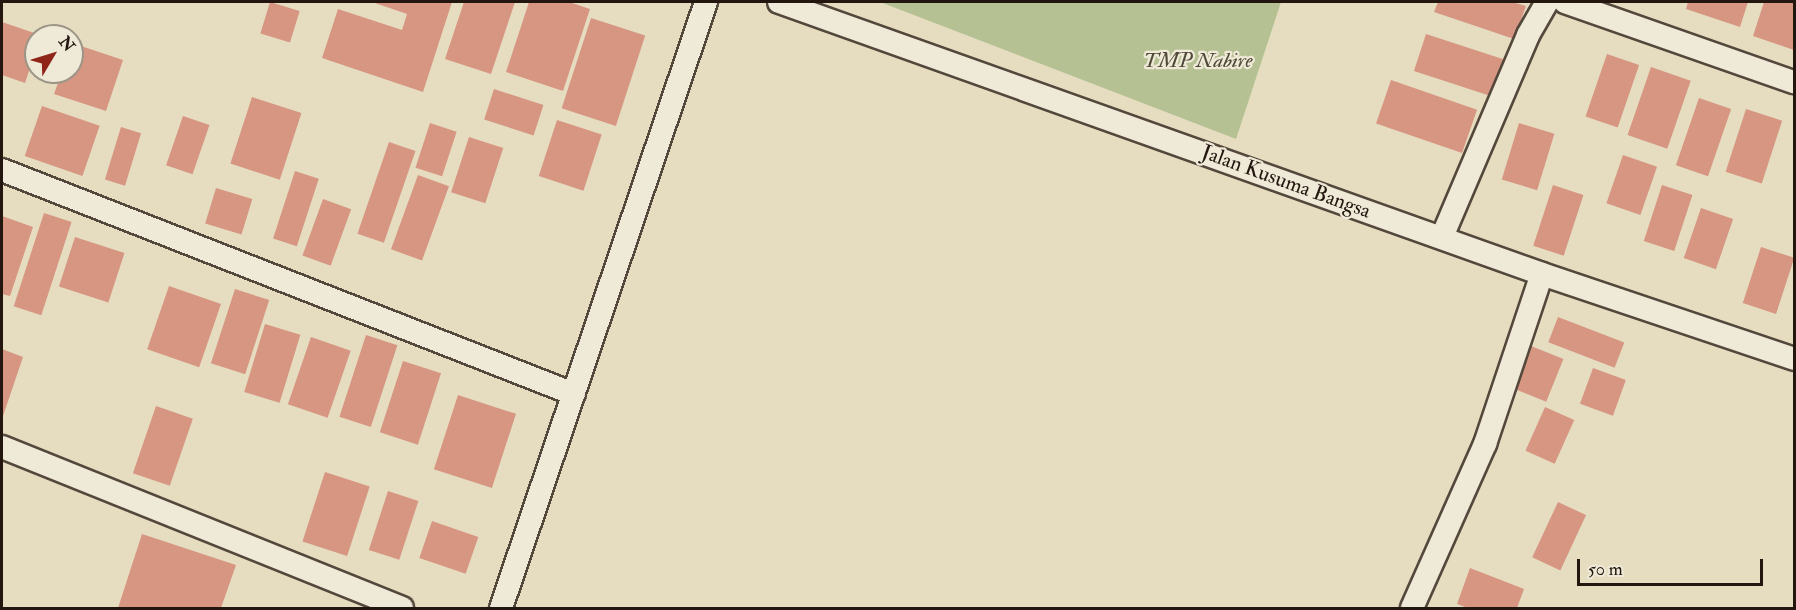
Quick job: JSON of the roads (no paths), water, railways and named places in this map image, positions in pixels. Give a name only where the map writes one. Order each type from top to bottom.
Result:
[{"type":"street","points":[[501,609],[706,2]]},
{"type":"street","name":"Jalan Kusuma Bangsa","points":[[779,2],[1542,274],[1794,359]]},
{"type":"street","points":[[1442,237],[1528,35],[1547,2]]},
{"type":"street","points":[[1564,2],[1794,82]]},
{"type":"street","points":[[2,170],[574,394]]},
{"type":"street","points":[[1412,609],[1485,444],[1542,274]]},
{"type":"street","points":[[2,447],[402,609]]},
{"type":"park label","name":"TMP Nabire","points":[[1198,61]]}]
